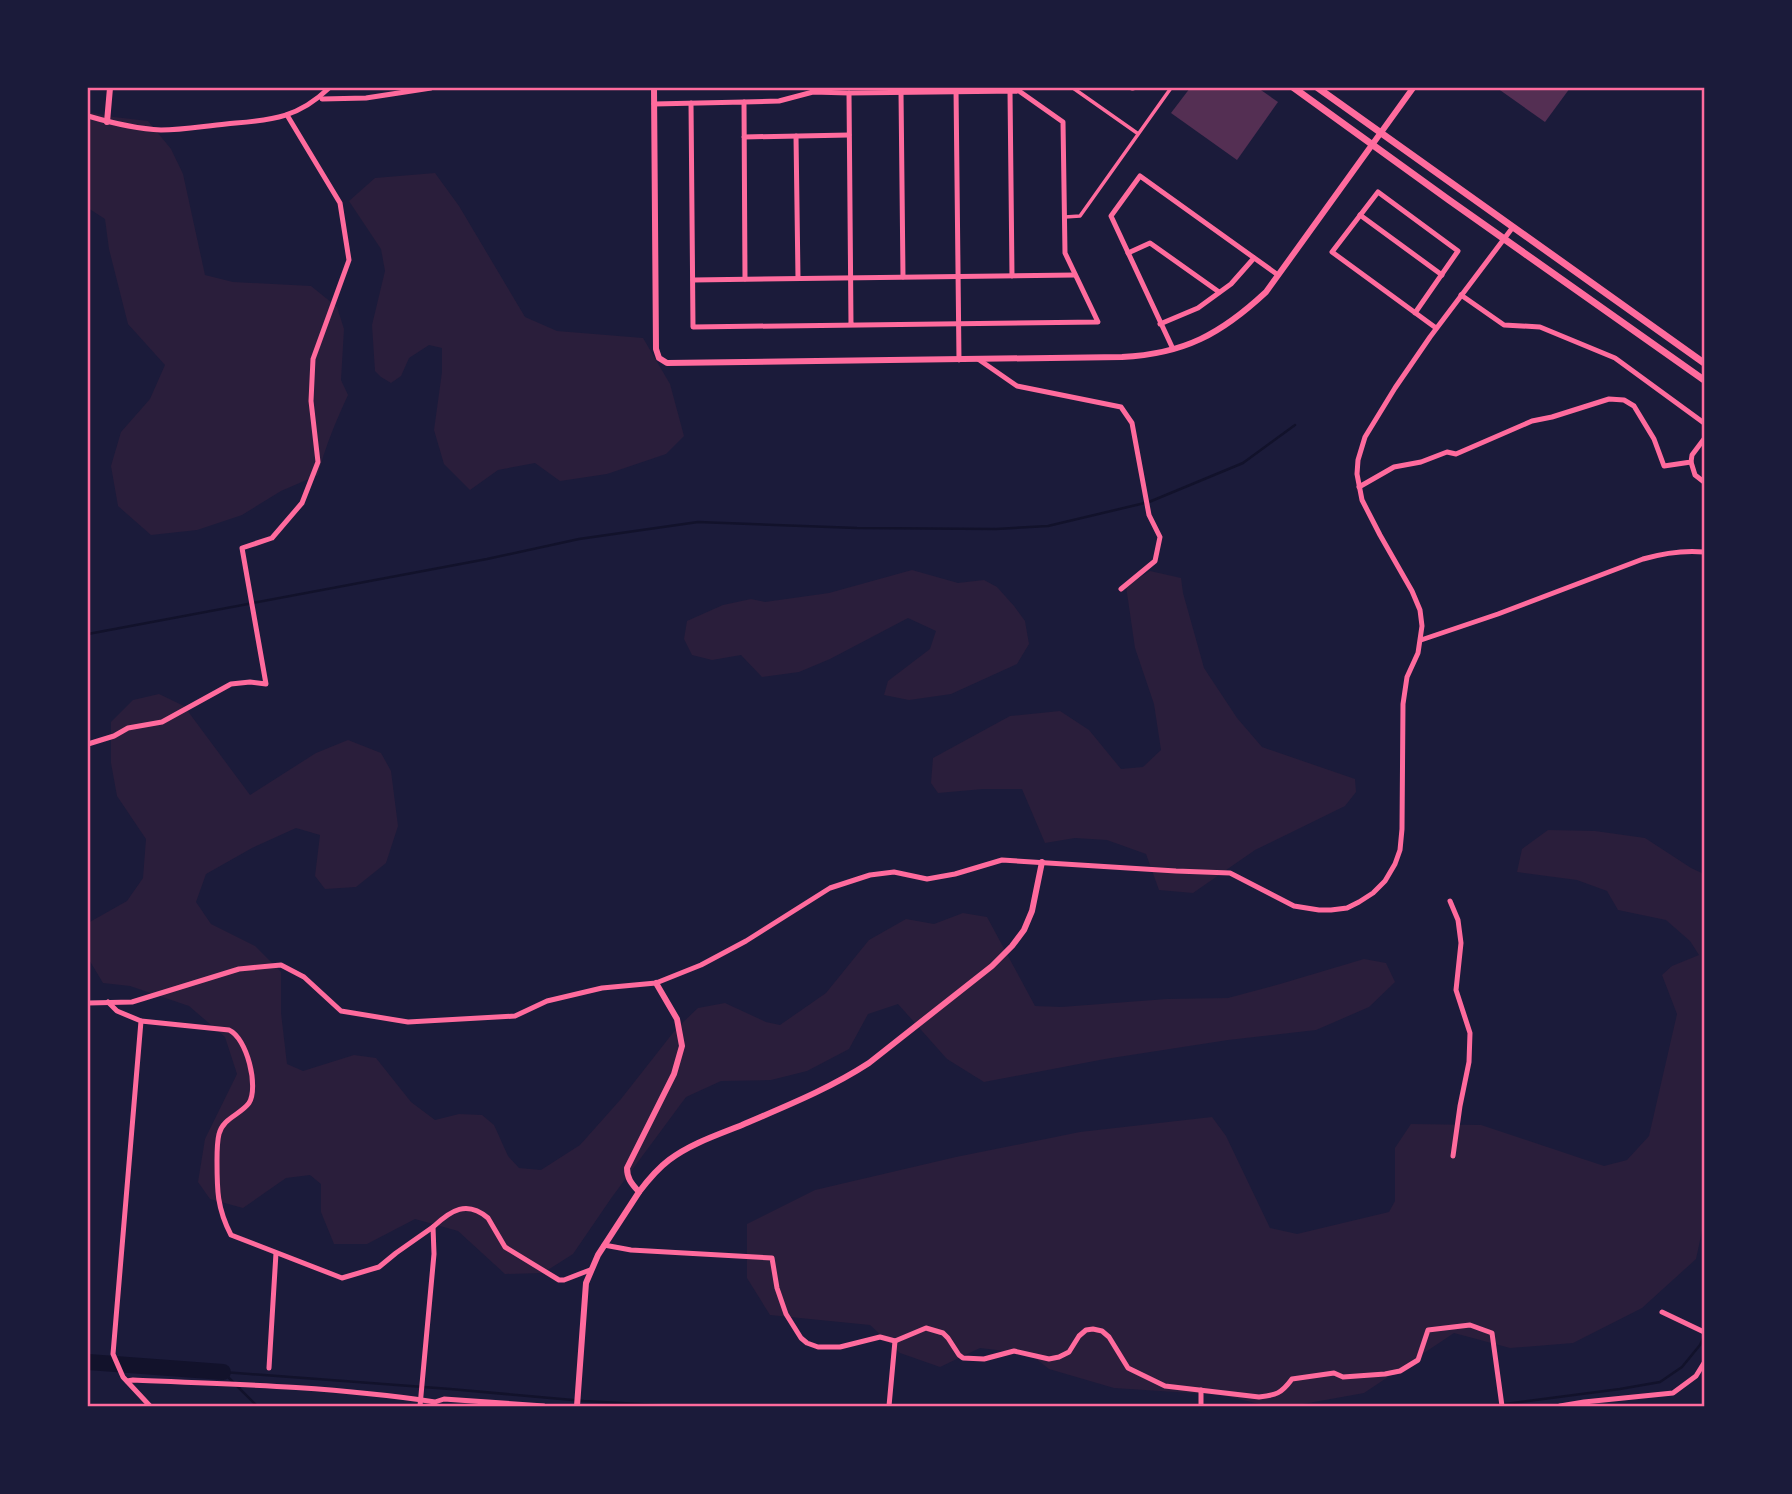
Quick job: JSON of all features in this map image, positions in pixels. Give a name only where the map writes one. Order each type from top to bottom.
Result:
[{"type":"main road","points":[[1294,88],[1704,380]]},
{"type":"main road","points":[[1318,88],[1704,363]]},
{"type":"street","points":[[107,122],[110,88]]},
{"type":"street","points":[[88,116],[133,127],[170,130],[275,119],[307,106],[329,88]]},
{"type":"street","points":[[322,99],[366,98],[432,88]]},
{"type":"street","points":[[654,88],[656,349],[662,361],[667,363],[1143,356],[1206,337],[1221,329],[1266,292],[1413,88]]},
{"type":"street","points":[[1073,88],[1137,134]]},
{"type":"street","points":[[1064,217],[1080,216],[1171,88]]},
{"type":"street","points":[[956,90],[959,360]]},
{"type":"street","points":[[1010,91],[1012,276]]},
{"type":"street","points":[[654,104],[691,103],[744,102],[779,101],[813,92],[1019,91],[1063,122],[1065,253],[1098,322],[693,327],[691,103]]},
{"type":"street","points":[[901,92],[903,277]]},
{"type":"street","points":[[849,93],[852,325]]},
{"type":"street","points":[[744,102],[745,279]]},
{"type":"street","points":[[88,744],[114,736],[128,728],[162,722],[231,684],[266,684],[242,548],[272,538],[302,503],[318,462],[311,401],[313,359],[349,260],[340,203],[287,115]]},
{"type":"street","points":[[744,137],[849,135]]},
{"type":"street","points":[[796,136],[798,278]]},
{"type":"street","points":[[1173,349],[1111,216],[1140,176],[1278,275]]},
{"type":"street","points":[[1415,313],[1458,251],[1377,192],[1332,252],[1415,313],[1436,328]]},
{"type":"street","points":[[1360,215],[1442,275]]},
{"type":"street","points":[[88,1003],[132,1002],[239,970],[281,965],[304,977],[341,1011],[408,1022],[515,1016],[547,1001],[602,988],[656,983],[701,965],[746,941],[830,888],[870,875],[894,872],[927,878],[955,874],[1002,860],[1230,873],[1294,906],[1331,911],[1348,908],[1373,893],[1385,881],[1400,850],[1402,704],[1407,677],[1418,653],[1422,626],[1416,601],[1362,500],[1357,474],[1358,460],[1366,437],[1395,387],[1513,227]]},
{"type":"street","points":[[1128,253],[1150,243],[1219,292]]},
{"type":"street","points":[[1160,324],[1198,308],[1231,284],[1254,258]]},
{"type":"street","points":[[693,280],[1075,275]]},
{"type":"street","points":[[1461,295],[1504,325],[1540,327],[1615,359],[1704,423]]},
{"type":"street","points":[[978,359],[1017,386],[1121,407],[1132,423],[1149,515],[1160,537],[1155,561],[1121,589]]},
{"type":"street","points":[[1359,487],[1394,467],[1420,462],[1447,452],[1456,454],[1532,421],[1609,399],[1625,400],[1634,406],[1654,439],[1664,466],[1691,461]]},
{"type":"street","points":[[1704,439],[1691,461],[1695,475],[1704,482]]},
{"type":"street","points":[[1421,640],[1643,559],[1664,553],[1704,552]]},
{"type":"street","points":[[577,1406],[584,1302],[590,1270],[639,1192],[657,1170],[703,1141],[799,1101],[850,1075],[992,966],[1024,930],[1032,911],[1042,862]]},
{"type":"street","points":[[1450,901],[1458,920],[1461,943],[1457,990],[1470,1033],[1469,1062],[1453,1156]]},
{"type":"street","points":[[639,1192],[629,1181],[627,1168],[674,1074],[682,1046],[677,1019],[656,983]]},
{"type":"street","points":[[108,1002],[117,1011],[141,1021],[229,1030],[240,1037],[253,1083],[253,1093],[246,1107],[228,1120],[219,1133],[219,1208],[231,1235],[348,1278],[379,1267],[443,1217],[463,1208],[484,1215],[505,1247],[559,1280],[590,1270]]},
{"type":"street","points":[[141,1021],[113,1354],[125,1379],[150,1406]]},
{"type":"street","points":[[420,1403],[434,1254],[433,1227]]},
{"type":"street","points":[[604,1245],[631,1250],[772,1258],[777,1288],[786,1314],[807,1343],[828,1348],[880,1337],[895,1341],[926,1328],[943,1333],[963,1358],[984,1359],[1014,1351],[1049,1359],[1069,1352],[1086,1330],[1093,1329],[1109,1336],[1128,1368],[1165,1386],[1259,1397],[1281,1392],[1292,1380],[1334,1373],[1343,1377],[1400,1371],[1418,1360],[1427,1330],[1470,1325],[1492,1333],[1502,1406]]},
{"type":"street","points":[[269,1368],[276,1253]]},
{"type":"street","points":[[1662,1312],[1703,1332]]},
{"type":"street","points":[[889,1406],[895,1341]]},
{"type":"street","points":[[1560,1406],[1673,1393],[1696,1376],[1704,1363]]},
{"type":"street","points":[[125,1379],[256,1385],[420,1403],[444,1399],[544,1406]]},
{"type":"street","points":[[1201,1390],[1201,1406]]},
{"type":"shaded area","points":[[88,112],[148,121],[171,149],[183,174],[205,275],[233,282],[311,286],[337,307],[344,329],[341,380],[348,395],[331,434],[318,475],[281,491],[242,515],[197,530],[151,535],[118,506],[111,466],[121,432],[150,399],[165,365],[128,324],[109,249],[105,219],[88,208]]},
{"type":"shaded area","points":[[435,173],[459,206],[525,317],[557,331],[643,338],[670,384],[684,436],[666,454],[607,474],[560,481],[535,463],[498,470],[470,490],[444,464],[434,430],[442,372],[442,348],[429,345],[409,358],[401,376],[391,383],[375,371],[372,325],[385,271],[381,249],[349,201],[375,178]]},
{"type":"shaded area","points":[[912,570],[958,583],[984,580],[997,587],[1025,621],[1029,644],[1017,664],[951,694],[909,700],[884,695],[888,681],[930,649],[936,631],[908,618],[830,659],[799,672],[762,677],[741,655],[712,660],[692,655],[684,639],[687,621],[723,605],[751,599],[765,602],[829,593]]},
{"type":"shaded area","points":[[1150,571],[1181,578],[1204,668],[1237,718],[1262,747],[1355,779],[1356,792],[1345,806],[1255,850],[1193,893],[1159,890],[1146,854],[1107,840],[1075,838],[1045,843],[1022,789],[938,793],[931,783],[933,758],[1010,716],[1060,711],[1089,730],[1121,769],[1143,767],[1161,750],[1154,704],[1135,648],[1126,586]]},
{"type":"shaded area","points":[[159,694],[184,706],[250,795],[316,753],[348,740],[381,753],[391,771],[398,826],[386,863],[356,887],[325,889],[315,876],[320,835],[296,828],[252,848],[206,874],[196,902],[211,924],[255,946],[281,972],[281,1013],[287,1064],[303,1071],[354,1055],[376,1058],[411,1102],[435,1120],[459,1114],[482,1115],[494,1125],[508,1156],[519,1168],[541,1170],[580,1145],[621,1099],[676,1029],[698,1008],[725,1003],[766,1022],[780,1025],[826,993],[869,940],[906,919],[934,924],[963,913],[987,917],[1035,1006],[1228,998],[1364,959],[1386,963],[1395,982],[1369,1007],[1316,1030],[1105,1059],[984,1082],[947,1059],[898,1004],[868,1014],[849,1049],[807,1071],[771,1080],[721,1081],[686,1097],[573,1254],[543,1273],[505,1274],[458,1231],[415,1219],[367,1244],[334,1244],[321,1212],[321,1184],[310,1175],[286,1178],[243,1208],[210,1199],[198,1182],[205,1139],[237,1074],[225,1037],[189,1006],[130,986],[103,983],[88,958],[88,923],[127,901],[143,878],[146,839],[117,796],[111,763],[111,722],[133,700]]},
{"type":"shaded area","points":[[1548,830],[1595,831],[1645,838],[1704,874],[1704,1222],[1696,1259],[1642,1308],[1573,1343],[1510,1348],[1454,1333],[1364,1393],[1292,1406],[1268,1406],[1222,1395],[1114,1388],[1049,1369],[1030,1354],[980,1348],[940,1367],[900,1353],[870,1325],[770,1315],[747,1278],[747,1224],[815,1190],[1080,1132],[1212,1117],[1226,1136],[1270,1228],[1297,1234],[1389,1212],[1395,1201],[1395,1148],[1411,1124],[1481,1125],[1604,1166],[1627,1160],[1649,1136],[1677,1014],[1662,975],[1672,966],[1699,955],[1690,941],[1666,920],[1618,910],[1607,891],[1577,880],[1517,872],[1522,849]]},
{"type":"building","points":[[1190,88],[1258,88],[1278,102],[1237,160],[1171,113]]},
{"type":"building","points":[[1497,88],[1570,88],[1545,122]]},
{"type":"waterway","points":[[88,634],[487,559],[579,539],[698,522],[857,528],[996,529],[1048,526],[1149,502],[1243,463],[1295,425]]},
{"type":"waterway","points":[[1490,1406],[1660,1382],[1682,1367],[1704,1336]]},
{"type":"waterway","points":[[88,1362],[223,1372]]},
{"type":"waterway","points":[[223,1372],[675,1406]]},
{"type":"waterway","points":[[223,1372],[257,1406]]}]
